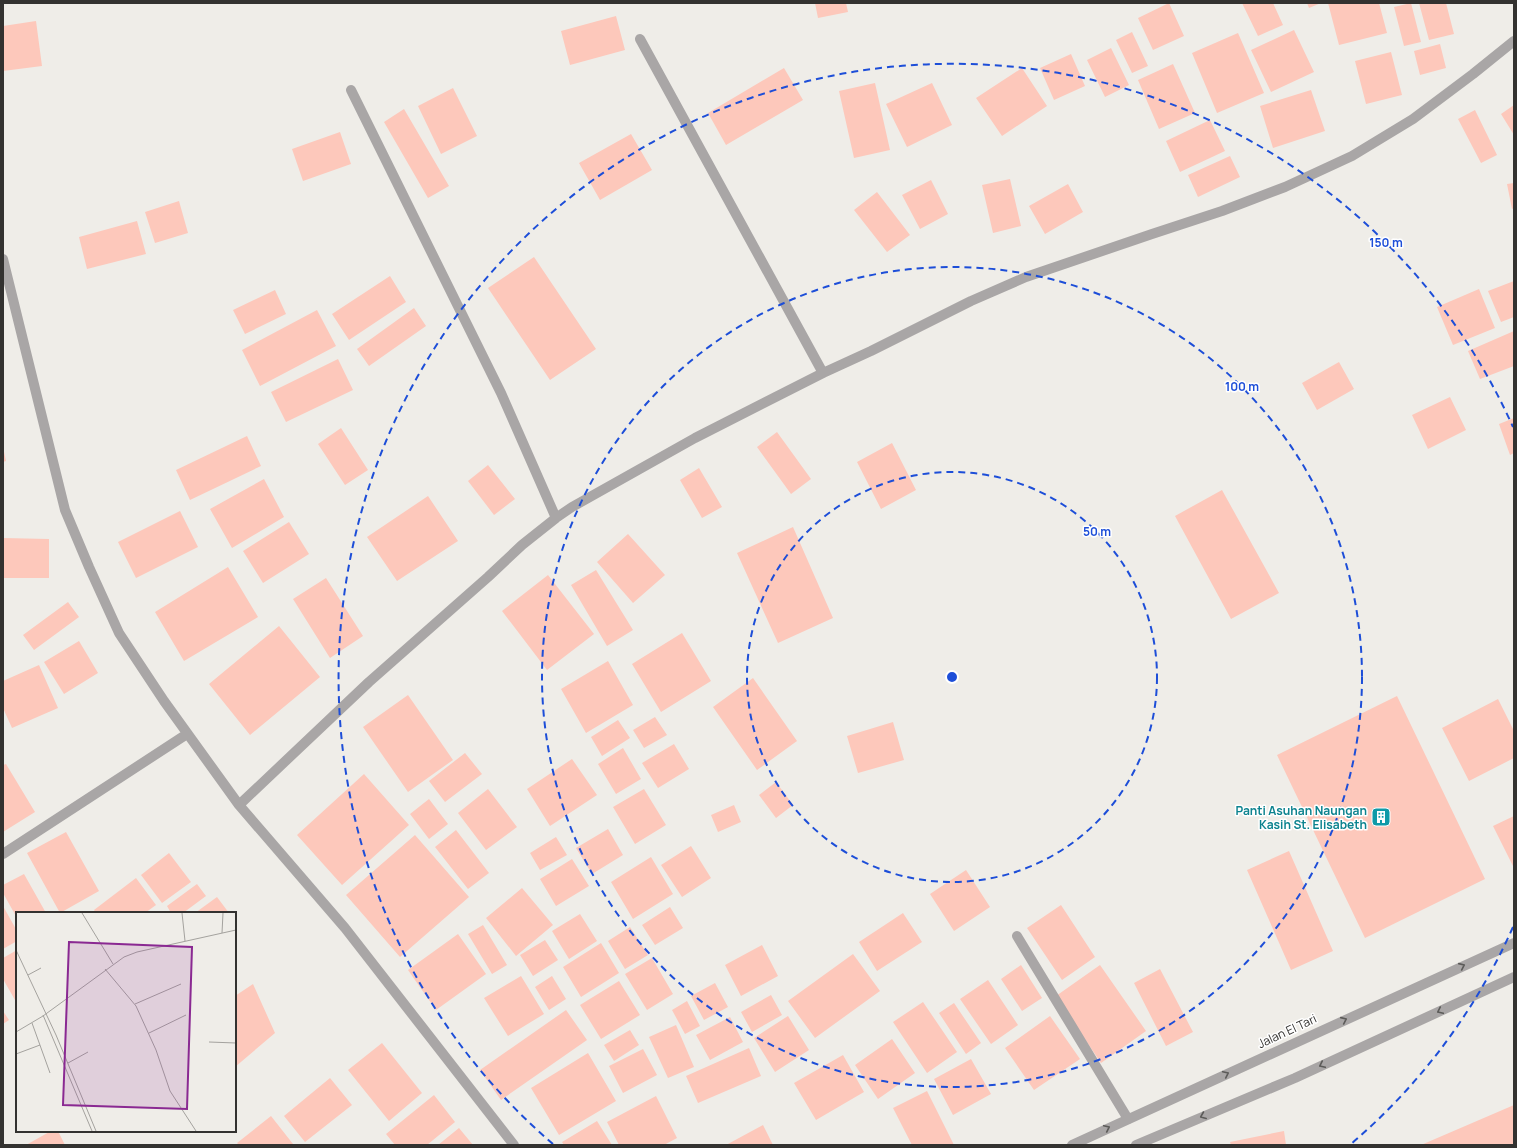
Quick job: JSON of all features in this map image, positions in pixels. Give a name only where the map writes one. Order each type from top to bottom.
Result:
[{"type":"street","points":[[640,39],[823,373]]},
{"type":"street","points":[[239,805],[369,682],[522,545],[572,507],[695,438],[823,373],[871,351],[971,301],[1026,277],[1222,211],[1285,188],[1352,156],[1413,119],[1514,41]]},
{"type":"street","points":[[351,90],[501,393],[556,518]]},
{"type":"street","points":[[3,259],[65,510],[88,566],[119,633],[187,734],[239,805],[345,928],[514,1145]]},
{"type":"street","points":[[3,854],[187,734]]},
{"type":"street","points":[[1017,936],[1128,1119]]},
{"type":"street","name":"Jalan El Tari","points":[[1072,1145],[1514,942]]},
{"type":"street","points":[[1136,1145],[1295,1078],[1514,977]]},
{"type":"building","points":[[815,3],[846,3],[848,12],[818,18]]},
{"type":"building","points":[[1169,3],[1184,36],[1153,50],[1138,18]]},
{"type":"building","points":[[1242,3],[1273,3],[1283,25],[1258,36]]},
{"type":"building","points":[[1307,3],[1321,3],[1309,8]]},
{"type":"building","points":[[1328,3],[1379,3],[1387,33],[1339,45]]},
{"type":"building","points":[[1411,3],[1421,42],[1404,46],[1394,7]]},
{"type":"building","points":[[1419,3],[1446,3],[1454,34],[1429,40]]},
{"type":"building","points":[[616,16],[625,50],[570,65],[561,31]]},
{"type":"building","points":[[36,21],[42,66],[3,71],[3,26]]},
{"type":"building","points":[[1294,30],[1314,72],[1271,92],[1251,50]]},
{"type":"building","points":[[1132,32],[1148,66],[1132,73],[1116,40]]},
{"type":"building","points":[[1238,33],[1264,93],[1217,113],[1192,53]]},
{"type":"building","points":[[1440,44],[1446,68],[1420,75],[1414,51]]},
{"type":"building","points":[[1111,48],[1129,85],[1105,97],[1087,60]]},
{"type":"building","points":[[1391,52],[1402,95],[1366,104],[1355,61]]},
{"type":"building","points":[[1071,54],[1085,86],[1054,100],[1040,68]]},
{"type":"building","points":[[1173,64],[1195,113],[1159,129],[1138,80]]},
{"type":"building","points":[[784,68],[803,100],[726,145],[708,113]]},
{"type":"building","points":[[1022,68],[1047,106],[1002,136],[976,98]]},
{"type":"building","points":[[875,83],[890,150],[854,158],[839,91]]},
{"type":"building","points":[[932,83],[952,125],[907,147],[886,104]]},
{"type":"building","points":[[453,88],[477,136],[441,154],[418,106]]},
{"type":"building","points":[[1311,90],[1325,131],[1273,148],[1260,106]]},
{"type":"building","points":[[1514,105],[1514,135],[1501,114]]},
{"type":"building","points":[[404,109],[449,186],[428,198],[384,122]]},
{"type":"building","points":[[1475,110],[1497,155],[1481,163],[1458,119]]},
{"type":"building","points":[[1210,120],[1225,151],[1180,172],[1166,141]]},
{"type":"building","points":[[340,132],[351,164],[303,181],[292,149]]},
{"type":"building","points":[[631,134],[652,170],[600,200],[579,163]]},
{"type":"building","points":[[1230,156],[1240,177],[1198,197],[1188,175]]},
{"type":"building","points":[[1010,179],[1021,226],[993,233],[982,185]]},
{"type":"building","points":[[931,180],[948,214],[920,229],[902,195]]},
{"type":"building","points":[[1514,183],[1514,208],[1512,209],[1507,184]]},
{"type":"building","points":[[1068,184],[1083,212],[1045,234],[1029,206]]},
{"type":"building","points":[[877,192],[910,235],[887,252],[854,210]]},
{"type":"building","points":[[179,201],[188,233],[155,243],[145,212]]},
{"type":"building","points":[[137,221],[146,254],[87,269],[79,237]]},
{"type":"building","points":[[534,257],[596,349],[550,380],[488,288]]},
{"type":"building","points":[[390,276],[406,302],[349,340],[332,314]]},
{"type":"building","points":[[1514,281],[1514,317],[1501,322],[1488,291]]},
{"type":"building","points":[[1479,289],[1495,328],[1453,345],[1437,307]]},
{"type":"building","points":[[275,290],[286,314],[245,334],[233,310]]},
{"type":"building","points":[[414,308],[426,326],[369,366],[357,349]]},
{"type":"building","points":[[317,310],[336,346],[260,386],[242,350]]},
{"type":"building","points":[[1514,331],[1514,366],[1480,379],[1468,351]]},
{"type":"building","points":[[338,359],[353,390],[286,422],[271,392]]},
{"type":"building","points":[[1339,362],[1354,389],[1317,410],[1302,383]]},
{"type":"building","points":[[1450,397],[1466,430],[1428,449],[1412,415]]},
{"type":"building","points":[[1514,418],[1514,453],[1510,455],[1499,424]]},
{"type":"building","points":[[341,428],[368,470],[345,485],[318,444]]},
{"type":"building","points":[[777,432],[811,479],[791,494],[757,447]]},
{"type":"building","points":[[247,436],[261,466],[190,500],[176,470]]},
{"type":"building","points":[[892,443],[916,490],[881,509],[857,462]]},
{"type":"building","points":[[3,447],[6,461],[3,462]]},
{"type":"building","points":[[488,465],[515,499],[494,515],[468,481]]},
{"type":"building","points":[[699,468],[722,507],[702,518],[680,480]]},
{"type":"building","points":[[264,479],[284,517],[232,548],[210,509]]},
{"type":"building","points":[[1222,490],[1279,593],[1231,619],[1175,516]]},
{"type":"building","points":[[428,496],[458,541],[397,581],[367,537]]},
{"type":"building","points":[[180,511],[198,547],[136,578],[118,542]]},
{"type":"building","points":[[289,522],[309,554],[263,583],[243,551]]},
{"type":"building","points":[[793,527],[833,618],[778,643],[737,553]]},
{"type":"building","points":[[628,534],[665,575],[633,603],[597,562]]},
{"type":"building","points":[[3,538],[49,539],[49,578],[3,578]]},
{"type":"building","points":[[228,567],[258,617],[184,661],[155,612]]},
{"type":"building","points":[[596,570],[633,630],[607,646],[571,585]]},
{"type":"building","points":[[548,575],[594,634],[547,670],[502,611]]},
{"type":"building","points":[[326,578],[363,636],[330,658],[293,599]]},
{"type":"building","points":[[68,602],[79,617],[34,650],[23,635]]},
{"type":"building","points":[[279,626],[320,677],[250,735],[209,684]]},
{"type":"building","points":[[682,633],[711,681],[661,712],[632,664]]},
{"type":"building","points":[[79,641],[98,673],[64,694],[44,662]]},
{"type":"building","points":[[608,661],[633,705],[586,733],[561,689]]},
{"type":"building","points":[[39,665],[58,708],[12,728],[3,708],[3,681]]},
{"type":"building","points":[[753,678],[797,741],[757,770],[713,707]]},
{"type":"building","points":[[408,695],[453,760],[408,792],[363,727]]},
{"type":"building","name":"Panti Asuhan Naungan Kasih St. Elisabeth","points":[[1397,696],[1485,879],[1365,938],[1277,755]]},
{"type":"building","points":[[1498,699],[1514,731],[1514,758],[1469,781],[1442,728]]},
{"type":"building","points":[[655,717],[667,735],[644,748],[633,730]]},
{"type":"building","points":[[618,720],[630,738],[602,756],[591,737]]},
{"type":"building","points":[[893,722],[904,760],[858,773],[847,736]]},
{"type":"building","points":[[674,744],[689,769],[658,788],[642,763]]},
{"type":"building","points":[[623,748],[641,779],[616,794],[598,764]]},
{"type":"building","points":[[465,753],[482,774],[445,802],[429,781]]},
{"type":"building","points":[[572,759],[597,795],[550,826],[527,789]]},
{"type":"building","points":[[6,764],[35,812],[3,832],[3,765]]},
{"type":"building","points":[[364,774],[409,825],[342,885],[297,835]]},
{"type":"building","points":[[776,782],[793,805],[776,818],[759,795]]},
{"type":"building","points":[[488,789],[517,827],[486,850],[458,813]]},
{"type":"building","points":[[644,789],[666,825],[635,844],[613,807]]},
{"type":"building","points":[[429,799],[448,824],[429,839],[410,814]]},
{"type":"building","points":[[734,805],[741,822],[718,832],[711,815]]},
{"type":"building","points":[[1514,816],[1514,868],[1493,826]]},
{"type":"building","points":[[608,829],[623,855],[592,874],[576,848]]},
{"type":"building","points":[[456,830],[489,873],[468,889],[435,847]]},
{"type":"building","points":[[66,832],[99,891],[59,912],[27,853]]},
{"type":"building","points":[[415,835],[469,897],[400,957],[346,895]]},
{"type":"building","points":[[556,837],[567,855],[540,870],[530,853]]},
{"type":"building","points":[[691,846],[711,878],[682,897],[661,865]]},
{"type":"building","points":[[1289,851],[1333,951],[1291,970],[1247,870]]},
{"type":"building","points":[[169,853],[191,882],[162,903],[141,875]]},
{"type":"building","points":[[651,857],[673,894],[633,919],[611,882]]},
{"type":"building","points":[[572,859],[589,886],[556,906],[540,879]]},
{"type":"building","points":[[966,870],[990,907],[954,931],[930,894]]},
{"type":"building","points":[[24,874],[45,912],[16,912],[16,916],[3,893],[3,885]]},
{"type":"building","points":[[136,878],[156,905],[146,912],[95,912],[94,910]]},
{"type":"building","points":[[197,884],[206,896],[184,912],[170,912],[167,906]]},
{"type":"building","points":[[522,888],[553,925],[516,956],[486,918]]},
{"type":"building","points":[[217,897],[228,912],[196,912]]},
{"type":"building","points":[[1061,905],[1095,957],[1062,980],[1027,928]]},
{"type":"building","points":[[3,906],[16,929],[16,942],[3,949]]},
{"type":"building","points":[[670,907],[683,928],[655,945],[642,925]]},
{"type":"building","points":[[903,913],[922,942],[877,971],[859,942]]},
{"type":"building","points":[[580,914],[597,941],[569,959],[552,931]]},
{"type":"building","points":[[483,925],[507,965],[492,974],[468,934]]},
{"type":"building","points":[[630,927],[648,955],[625,969],[608,941]]},
{"type":"building","points":[[458,934],[486,974],[436,1010],[408,970]]},
{"type":"building","points":[[545,940],[558,960],[533,976],[520,955]]},
{"type":"building","points":[[601,943],[619,973],[581,997],[563,967]]},
{"type":"building","points":[[762,945],[778,976],[741,996],[725,965]]},
{"type":"building","points":[[16,951],[15,1000],[3,979],[3,958]]},
{"type":"building","points":[[853,954],[880,991],[815,1038],[788,1001]]},
{"type":"building","points":[[652,958],[673,994],[647,1010],[625,974]]},
{"type":"building","points":[[1021,965],[1042,998],[1022,1011],[1001,979]]},
{"type":"building","points":[[1100,965],[1146,1031],[1101,1063],[1056,996]]},
{"type":"building","points":[[1160,969],[1193,1032],[1166,1046],[1134,983]]},
{"type":"building","points":[[521,976],[544,1014],[508,1036],[484,998]]},
{"type":"building","points":[[552,976],[566,999],[549,1010],[535,987]]},
{"type":"building","points":[[988,980],[1018,1025],[991,1044],[960,999]]},
{"type":"building","points":[[619,981],[640,1015],[601,1039],[580,1005]]},
{"type":"building","points":[[715,983],[728,1007],[704,1020],[691,996]]},
{"type":"building","points":[[253,984],[275,1033],[236,1066],[236,995]]},
{"type":"building","points":[[771,995],[782,1015],[752,1032],[741,1012]]},
{"type":"building","points":[[687,1001],[700,1026],[685,1034],[672,1010]]},
{"type":"building","points":[[923,1002],[957,1052],[927,1073],[893,1022]]},
{"type":"building","points":[[954,1003],[981,1043],[966,1054],[939,1013]]},
{"type":"building","points":[[566,1010],[587,1040],[501,1100],[480,1070]]},
{"type":"building","points":[[3,1011],[9,1020],[3,1024]]},
{"type":"building","points":[[788,1016],[809,1050],[775,1072],[754,1038]]},
{"type":"building","points":[[1050,1016],[1080,1059],[1034,1090],[1005,1048]]},
{"type":"building","points":[[730,1017],[743,1042],[710,1060],[696,1035]]},
{"type":"building","points":[[676,1025],[694,1067],[668,1078],[649,1037]]},
{"type":"building","points":[[630,1030],[639,1045],[614,1061],[604,1045]]},
{"type":"building","points":[[892,1039],[915,1073],[878,1099],[855,1065]]},
{"type":"building","points":[[382,1043],[422,1093],[389,1121],[348,1070]]},
{"type":"building","points":[[749,1048],[761,1076],[698,1103],[686,1076]]},
{"type":"building","points":[[643,1049],[657,1075],[623,1093],[609,1066]]},
{"type":"building","points":[[588,1053],[616,1101],[559,1135],[531,1088]]},
{"type":"building","points":[[843,1055],[864,1092],[816,1120],[794,1083]]},
{"type":"building","points":[[971,1059],[991,1094],[953,1115],[934,1079]]},
{"type":"building","points":[[330,1078],[352,1105],[305,1142],[284,1116]]},
{"type":"building","points":[[927,1091],[954,1145],[912,1145],[893,1108]]},
{"type":"building","points":[[434,1095],[455,1122],[427,1145],[395,1145],[386,1134]]},
{"type":"building","points":[[656,1096],[677,1138],[664,1145],[619,1145],[607,1122]]},
{"type":"building","points":[[1514,1105],[1514,1145],[1421,1145]]},
{"type":"building","points":[[271,1116],[293,1144],[239,1145],[237,1143]]},
{"type":"building","points":[[597,1121],[612,1145],[564,1145],[562,1142]]},
{"type":"building","points":[[763,1125],[773,1145],[726,1145]]},
{"type":"building","points":[[459,1128],[473,1145],[438,1145]]},
{"type":"building","points":[[1284,1131],[1286,1145],[1231,1145],[1230,1142]]},
{"type":"building","points":[[49,1132],[58,1132],[65,1145],[26,1145]]},
{"type":"place","name":"Panti Asuhan Naungan Kasih St. Elisabeth","points":[[1381,817]]}]
